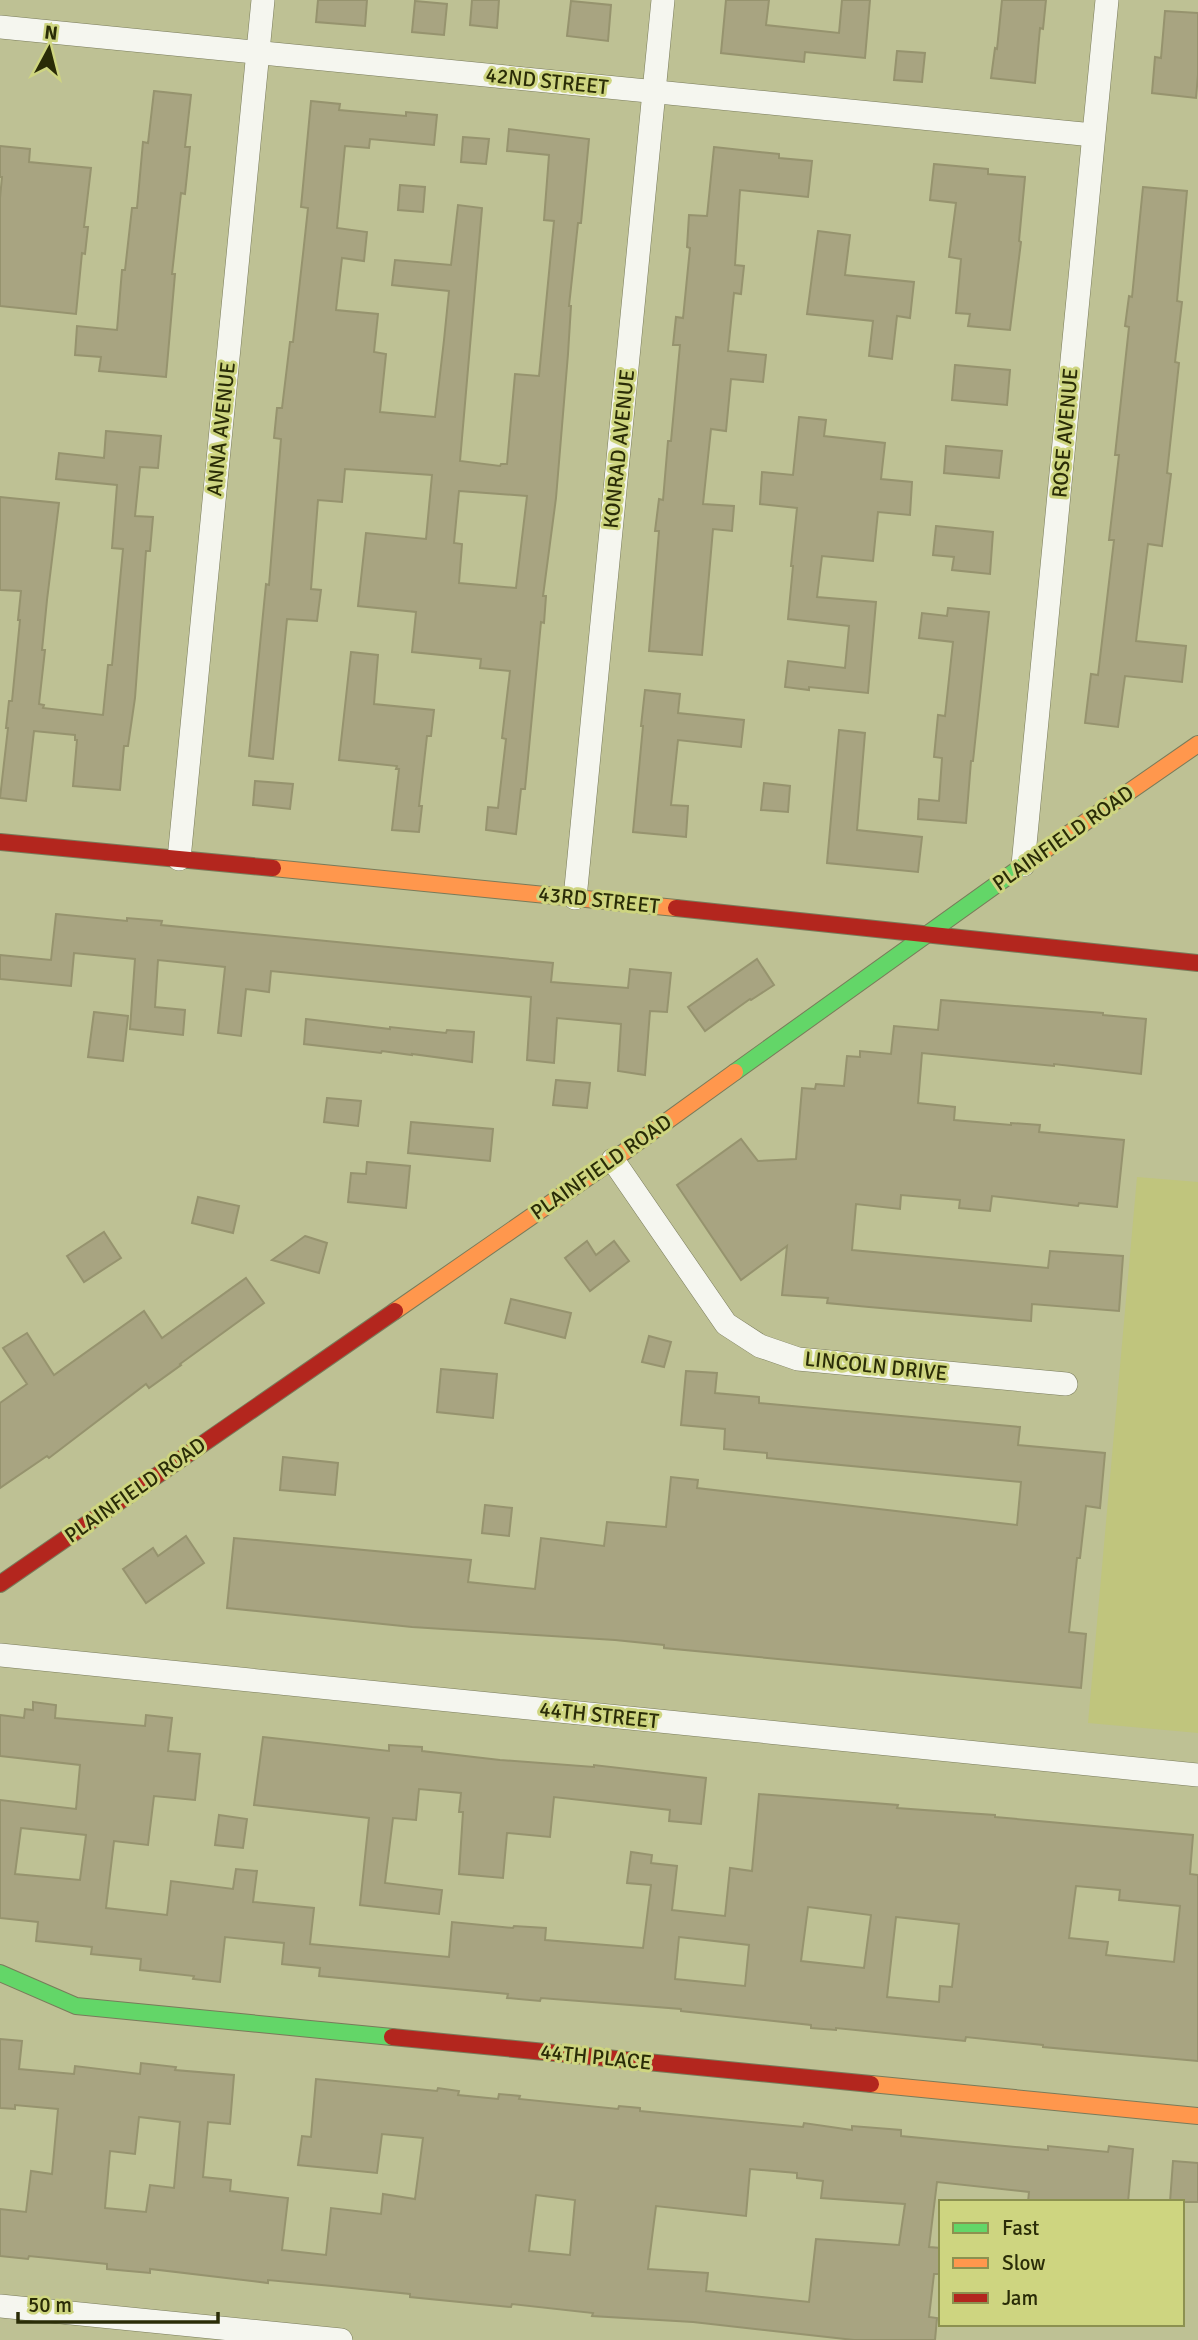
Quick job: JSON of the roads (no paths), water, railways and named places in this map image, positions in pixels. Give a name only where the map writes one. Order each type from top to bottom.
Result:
[{"type":"street","name":"ANNA AVENUE","points":[[179,859],[263,0]]},
{"type":"street","name":"KONRAD AVENUE","points":[[575,898],[663,0]]},
{"type":"street","name":"ROSE AVENUE","points":[[1023,865],[1107,0]]},
{"type":"street","name":"42ND STREET","points":[[0,27],[1093,135]]},
{"type":"street","name":"PLAINFIELD ROAD","points":[[0,1584],[612,1160],[1023,865],[1198,744]]},
{"type":"street","name":"43RD STREET","points":[[0,842],[1198,963]]},
{"type":"street","name":"LINCOLN DRIVE","points":[[612,1160],[726,1324],[760,1346],[798,1359],[1066,1384]]},
{"type":"street","name":"44TH STREET","points":[[0,1655],[1198,1775]]},
{"type":"street","name":"44TH PLACE","points":[[0,1973],[76,2006],[1198,2116]]},
{"type":"street","points":[[0,2306],[131,2330],[341,2340]]}]
